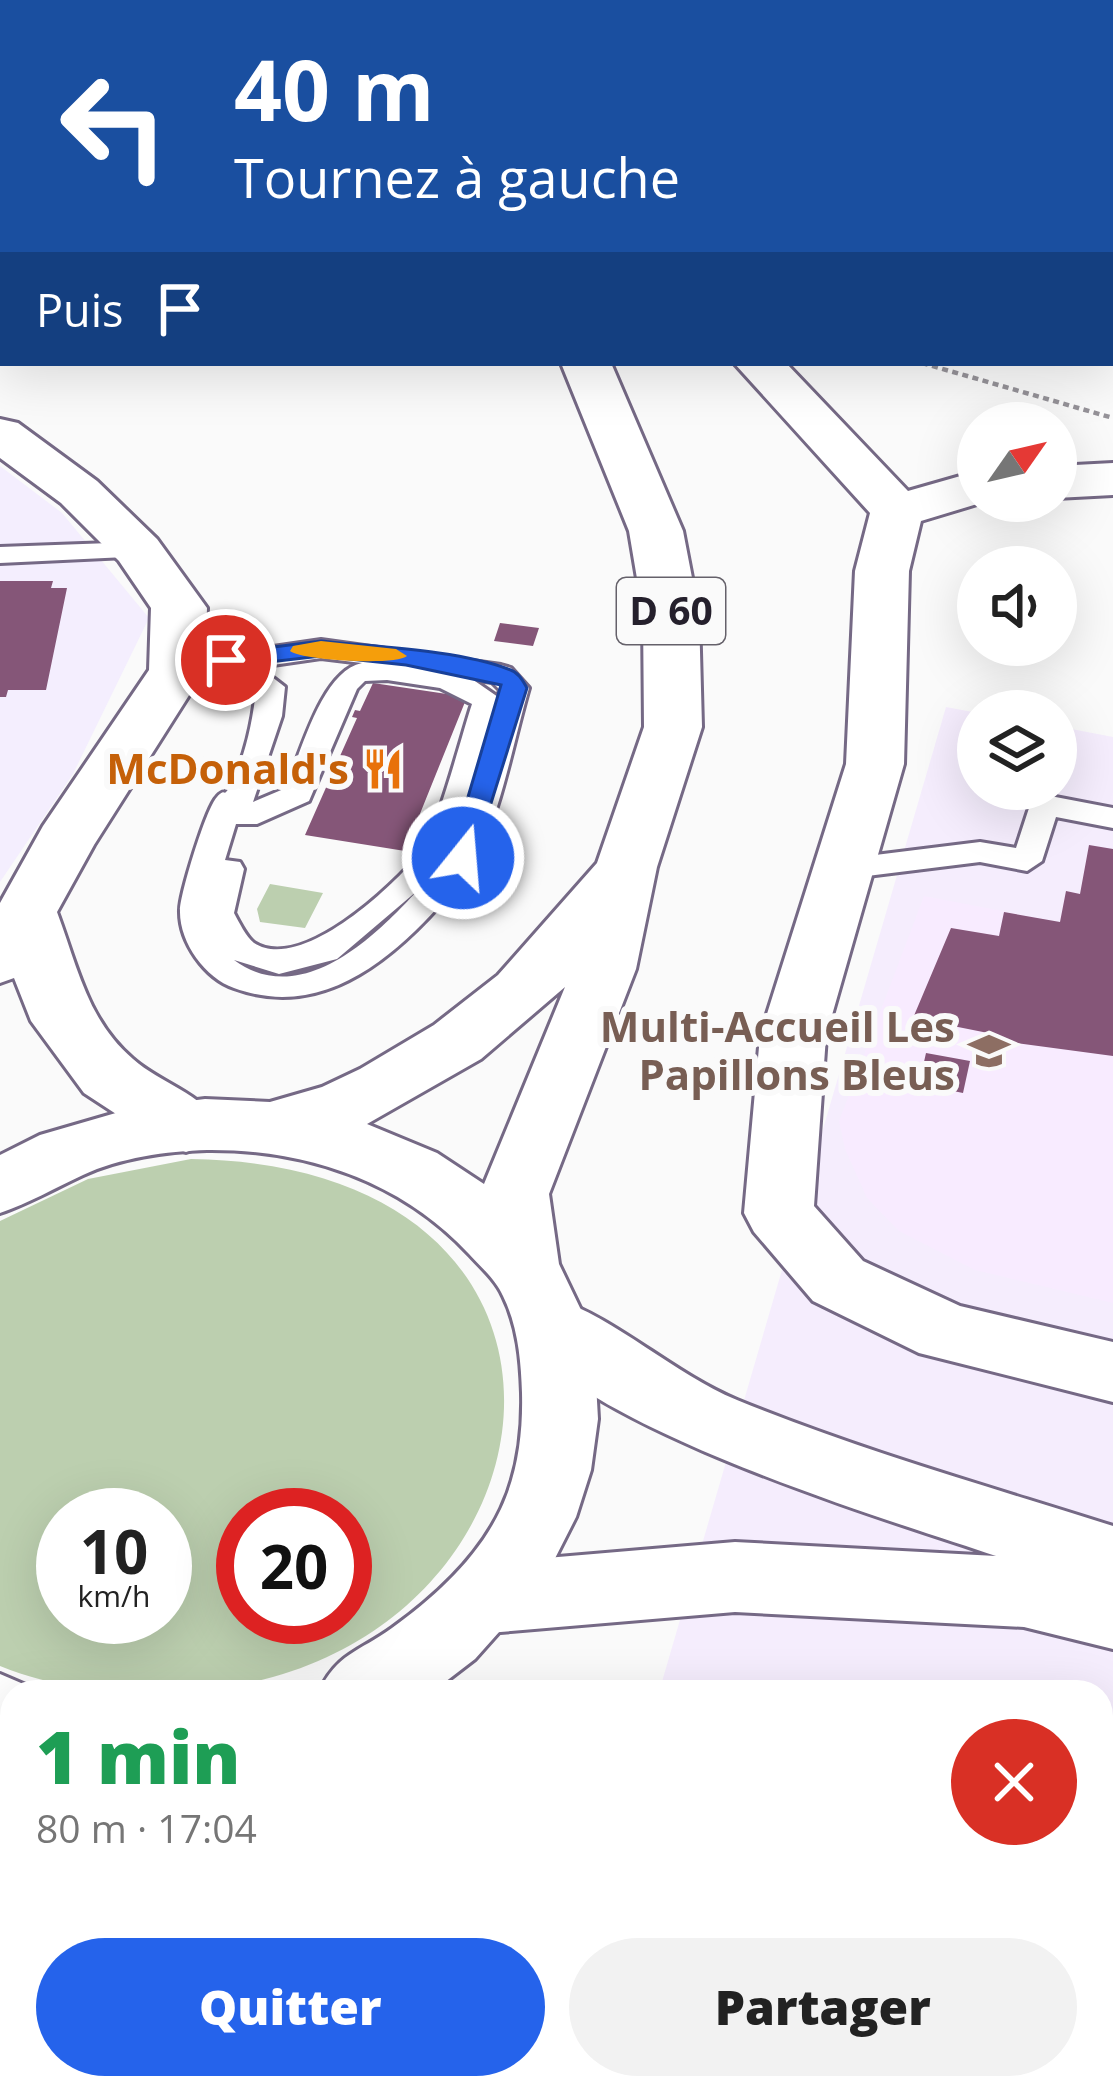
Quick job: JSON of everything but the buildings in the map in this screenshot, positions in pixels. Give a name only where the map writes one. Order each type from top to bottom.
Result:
[{"type":"main road","name":"D 60","points":[[538,1296],[514,1194],[604,969],[626,867],[673,727],[671,614],[656,531],[587,366]]},
{"type":"main road","points":[[762,366],[897,511]]},
{"type":"main road","points":[[0,434],[79,492],[138,550],[179,608],[177,670],[64,841],[14,937],[54,1005],[108,1076],[186,1126]]},
{"type":"main road","points":[[1077,481],[1113,478]]},
{"type":"main road","points":[[897,511],[957,493]]},
{"type":"main road","points":[[897,511],[882,571],[875,764],[793,1036],[779,1213],[838,1281],[945,1332],[1113,1372]]},
{"type":"main road","name":"D 60","points":[[274,1126],[310,1121],[441,1055],[545,969],[626,867]]},
{"type":"main road","points":[[0,1186],[69,1152],[127,1135],[186,1126],[274,1126],[350,1143],[419,1172],[478,1214],[538,1296],[618,1371],[706,1420],[862,1479],[1113,1560]]},
{"type":"main road","points":[[383,1680],[413,1664],[488,1598],[544,1509],[565,1415],[538,1296]]},
{"type":"main road","points":[[488,1598],[735,1577],[1024,1592],[1113,1614]]},
{"type":"lane","points":[[0,555],[138,550]]},
{"type":"lane","points":[[177,670],[256,675],[272,687],[268,716],[244,807],[218,913],[242,950],[279,963],[326,951],[437,854],[487,703],[480,691],[460,682],[357,674],[344,685],[298,794],[244,807],[228,803],[195,906],[205,947],[242,980],[299,987],[355,967],[389,943],[463,858],[515,688],[501,674],[321,649],[177,670]]},
{"type":"lane","points":[[843,868],[980,852],[1027,861],[1045,805],[1113,818]]},
{"type":"path","points":[[932,366],[1113,418]]},
{"type":"shaded area","points":[[0,466],[62,513],[149,618],[73,774],[0,882]]},
{"type":"shaded area","points":[[946,707],[957,709],[957,810],[1077,810],[1077,730],[1113,737],[1113,1680],[662,1680]]},
{"type":"shaded area","name":"Multi-Accueil Les Papillons Bleus","points":[[1089,845],[1113,849],[1113,1303],[975,1270],[899,1231],[867,1198],[845,1149],[839,1121],[924,896],[1059,922],[1066,891],[1080,893]]},
{"type":"green space","points":[[270,884],[323,893],[305,928],[260,922],[257,909]]},
{"type":"green space","points":[[191,1159],[340,1184],[440,1245],[493,1331],[502,1428],[471,1525],[402,1610],[372,1627],[372,1488],[216,1488],[216,1644],[341,1644],[297,1669],[231,1680],[45,1680],[0,1666],[0,1221],[88,1179]]},
{"type":"slow traffic","points":[[301,651],[396,656]]},
{"type":"place","name":"McDonald's","points":[[383,769]]},
{"type":"place","name":"Multi-Accueil Les Papillons Bleus","points":[[989,1051]]},
{"type":"route","points":[[226,660],[321,649],[406,658],[501,674],[510,680],[515,688],[463,858]]}]
